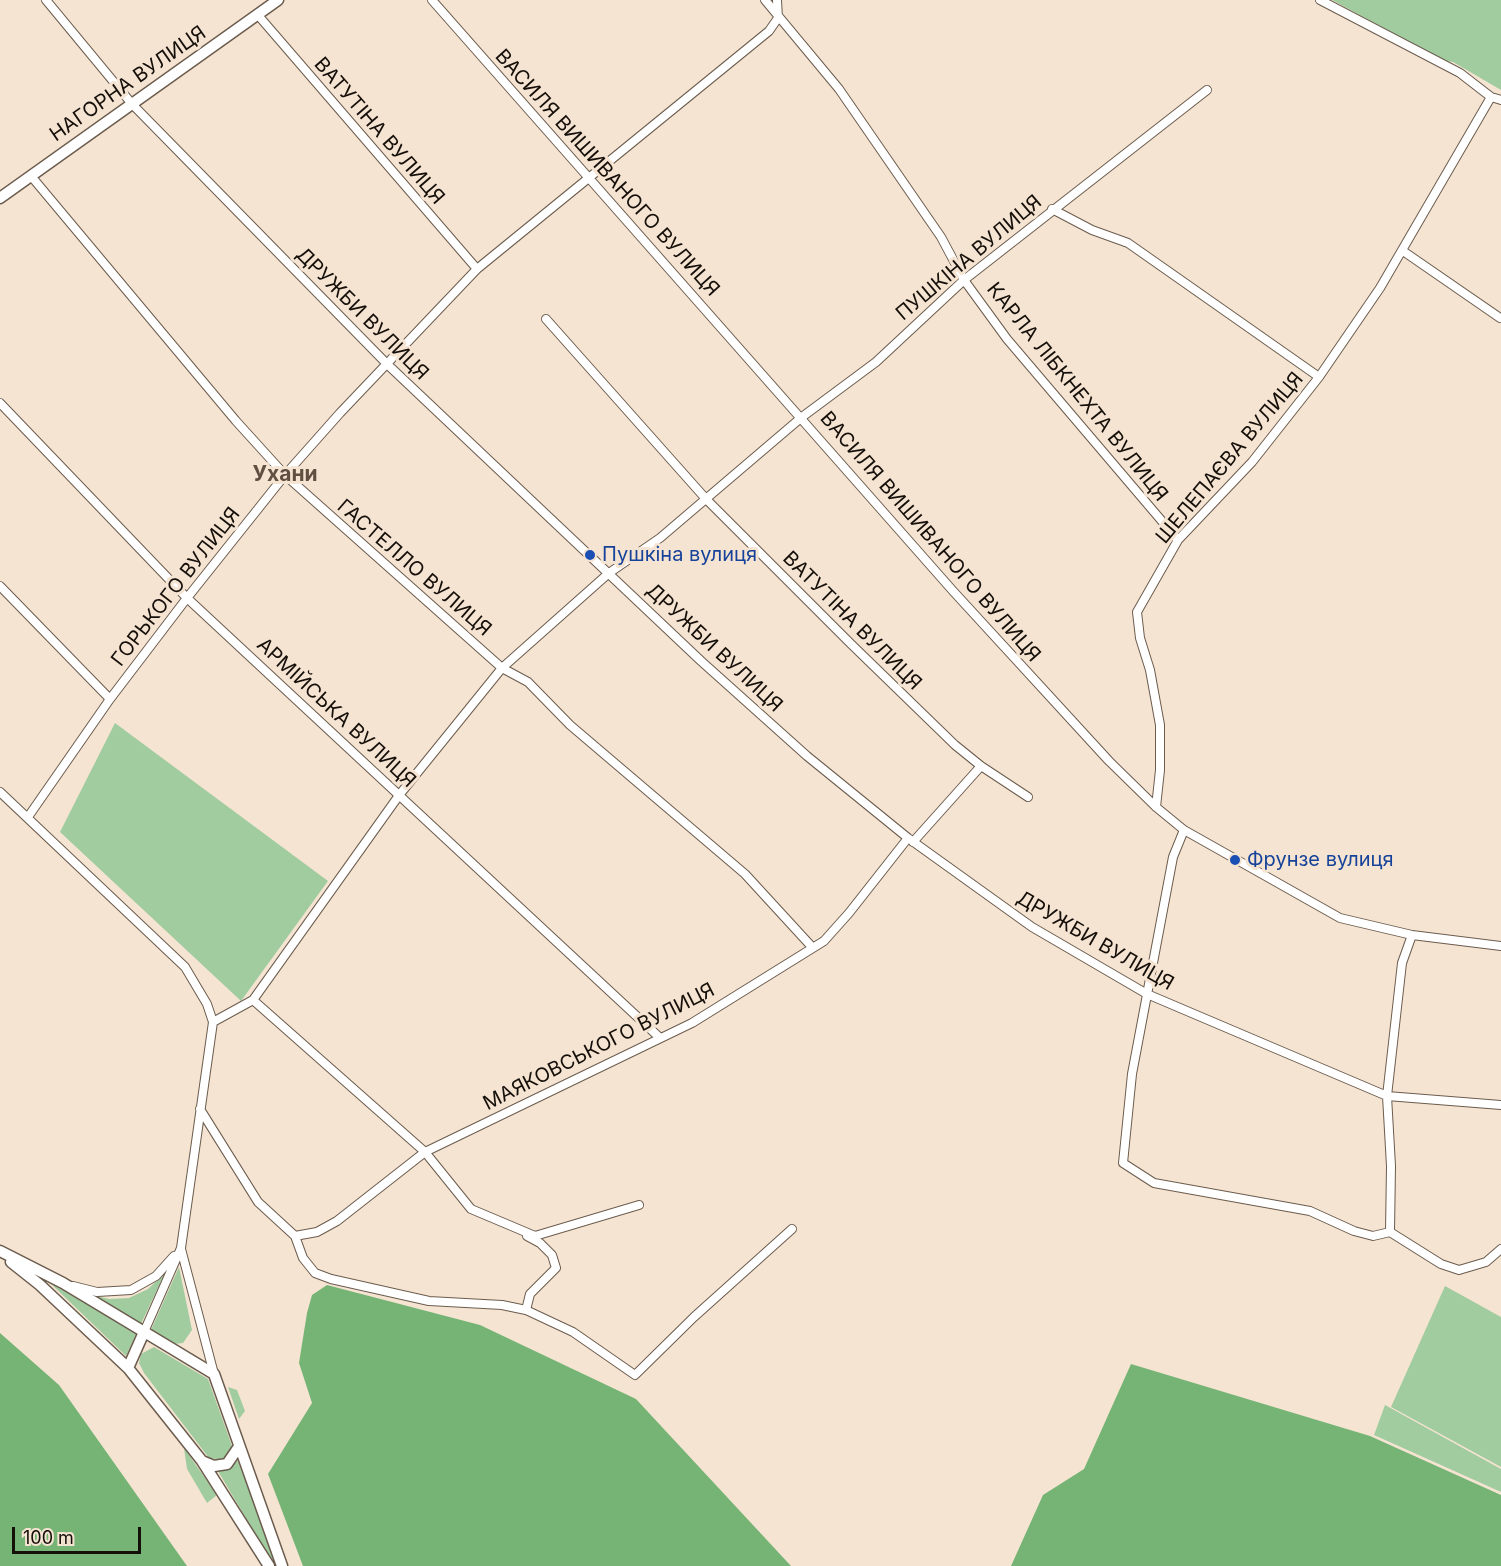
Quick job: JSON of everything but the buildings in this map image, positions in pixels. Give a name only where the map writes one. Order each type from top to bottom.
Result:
[{"type":"main road","name":"НАГОРНА ВУЛИЦЯ","points":[[0,198],[278,0]]},
{"type":"main road","points":[[0,1252],[63,1283],[214,1374],[238,1448],[282,1566]]},
{"type":"main road","points":[[0,1252],[40,1285],[128,1368],[202,1461],[268,1566]]},
{"type":"main road","points":[[128,1368],[144,1332]]},
{"type":"main road","points":[[202,1461],[214,1466],[227,1464],[238,1448]]},
{"type":"street","name":"ДРУЖБИ ВУЛИЦЯ","points":[[45,0],[132,104],[387,364],[807,756],[910,840],[1032,927],[1147,994],[1387,1096],[1501,1105]]},
{"type":"street","name":"ВАСИЛЯ ВИШИВАНОГО ВУЛИЦЯ","points":[[432,0],[953,591],[1109,761],[1156,807],[1184,830],[1340,918],[1412,935],[1501,946]]},
{"type":"street","name":"КАРЛА ЛІБКНЕХТА ВУЛИЦЯ","points":[[765,0],[839,89],[940,237],[964,280],[1047,388],[1117,466],[1178,540]]},
{"type":"street","points":[[777,0],[778,18]]},
{"type":"street","points":[[1320,0],[1460,73],[1491,97],[1501,100]]},
{"type":"street","name":"ВАТУТІНА ВУЛИЦЯ","points":[[257,14],[477,269]]},
{"type":"street","name":"ГОРЬКОГО ВУЛИЦЯ","points":[[28,817],[110,699],[187,598],[285,475],[387,364],[477,269],[769,31],[778,18]]},
{"type":"street","name":"ПУШКІНА ВУЛИЦЯ","points":[[213,1022],[253,1000],[400,794],[502,668],[609,573],[660,538],[802,417],[876,362],[964,280],[1207,90]]},
{"type":"street","name":"ШЕЛЕПАЄВА ВУЛИЦЯ","points":[[1156,807],[1160,770],[1160,725],[1150,670],[1140,638],[1137,612],[1178,540],[1252,462],[1319,377],[1403,251],[1491,97]]},
{"type":"street","name":"ГАСТЕЛЛО ВУЛИЦЯ","points":[[31,176],[236,421],[285,475],[502,668],[528,682],[570,725],[745,874],[812,947]]},
{"type":"street","points":[[1052,209],[1092,230],[1128,243],[1319,377]]},
{"type":"street","points":[[1403,251],[1500,318]]},
{"type":"street","name":"ВАТУТІНА ВУЛИЦЯ","points":[[546,319],[706,499],[850,644],[955,745],[981,766],[1028,797]]},
{"type":"street","name":"АРМІЙСЬКА ВУЛИЦЯ","points":[[0,403],[187,598],[660,1037]]},
{"type":"street","points":[[0,586],[110,699]]},
{"type":"street","name":"МАЯКОВСЬКОГО ВУЛИЦЯ","points":[[295,1236],[317,1232],[337,1221],[425,1152],[692,1023],[824,940],[849,914],[910,840],[981,766]]},
{"type":"street","points":[[0,792],[184,967],[207,1004],[213,1022],[181,1248],[144,1332]]},
{"type":"street","points":[[1184,830],[1173,857],[1132,1074],[1123,1163],[1154,1183],[1310,1211],[1354,1231],[1373,1236],[1390,1232],[1441,1264],[1459,1270],[1486,1262],[1501,1249]]},
{"type":"street","points":[[1390,1232],[1391,1167],[1387,1096],[1402,963],[1412,935]]},
{"type":"street","points":[[253,1000],[425,1152],[471,1209],[540,1243],[552,1255],[556,1268],[530,1294],[526,1310]]},
{"type":"street","points":[[200,1109],[258,1202],[295,1236],[303,1258],[315,1273],[331,1279],[429,1300],[526,1310],[573,1332],[635,1375],[694,1317],[792,1229]]},
{"type":"street","points":[[514,1229],[535,1236],[639,1205]]},
{"type":"street","points":[[63,1283],[98,1292],[115,1293],[131,1290],[156,1276],[181,1248]]},
{"type":"street","points":[[181,1248],[214,1374]]},
{"type":"green space","points":[[1332,0],[1501,0],[1501,90],[1453,62],[1444,61]]},
{"type":"green space","points":[[115,723],[328,881],[241,1001],[60,832]]},
{"type":"green space","points":[[179,1267],[192,1330],[183,1343],[174,1344],[150,1332]]},
{"type":"green space","points":[[165,1273],[140,1326],[85,1293],[109,1299],[129,1298],[148,1289]]},
{"type":"green space","points":[[47,1280],[136,1334],[126,1356]]},
{"type":"green space","points":[[327,1285],[480,1325],[636,1399],[791,1566],[303,1566],[268,1474],[312,1403],[299,1363],[312,1295]]},
{"type":"green space","points":[[1445,1286],[1501,1317],[1501,1467],[1391,1407]]},
{"type":"green space","points":[[0,1333],[59,1385],[187,1566],[0,1566]]},
{"type":"green space","points":[[154,1347],[208,1379],[232,1446],[224,1460],[209,1458],[144,1373],[139,1363],[141,1354]]},
{"type":"green space","points":[[1131,1364],[1370,1436],[1501,1495],[1501,1566],[1011,1566],[1043,1495],[1084,1469]]},
{"type":"green space","points":[[228,1387],[237,1390],[245,1411],[239,1419]]},
{"type":"green space","points":[[1385,1405],[1501,1469],[1501,1492],[1374,1435]]},
{"type":"green space","points":[[184,1448],[217,1495],[207,1503],[187,1469]]},
{"type":"green space","points":[[238,1461],[277,1566],[274,1566],[218,1471],[225,1470]]},
{"type":"place","name":"Пушкіна вулиця","points":[[590,555]]},
{"type":"place","name":"Фрунзе вулиця","points":[[1235,860]]},
{"type":"district","name":"Ухани","points":[[285,475]]}]
